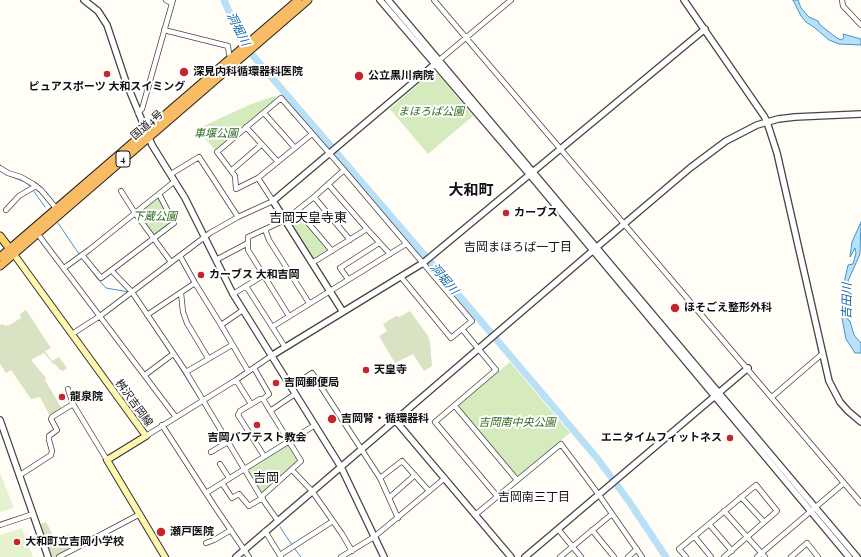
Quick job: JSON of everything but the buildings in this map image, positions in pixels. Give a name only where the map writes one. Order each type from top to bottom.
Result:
[{"type":"highway","name":"国道4号","points":[[0,257],[37,233],[253,43],[298,0]]},
{"type":"highway","name":"国道4号","points":[[253,43],[308,0]]},
{"type":"highway","name":"国道4号","points":[[0,266],[11,251],[56,208],[147,135],[232,57],[245,50]]},
{"type":"main road","points":[[0,236],[11,251]]},
{"type":"main road","name":"桝沢吉岡線","points":[[11,251],[146,436],[107,460]]},
{"type":"main road","points":[[107,460],[165,557]]},
{"type":"street","points":[[138,113],[142,109],[172,2],[166,0]]},
{"type":"street","points":[[380,0],[437,62],[532,173],[813,510],[849,557]]},
{"type":"street","points":[[389,0],[437,62]]},
{"type":"street","points":[[434,0],[748,368],[861,503]]},
{"type":"street","points":[[72,334],[100,316],[205,237],[238,217],[272,201],[511,0]]},
{"type":"street","points":[[684,0],[767,122],[779,161],[829,381],[834,393],[848,412],[861,422]]},
{"type":"street","points":[[842,0],[843,6],[861,24]]},
{"type":"street","points":[[87,1],[98,11],[107,25],[126,82],[152,145],[175,181],[233,294],[341,466],[384,557]]},
{"type":"street","points":[[146,436],[175,416],[236,380],[285,347],[425,261],[705,29]]},
{"type":"street","points":[[164,30],[228,46],[229,53],[232,57]]},
{"type":"street","points":[[312,134],[258,178],[236,189],[235,176],[232,170],[217,152],[281,98],[344,170],[406,244],[425,261],[472,321],[451,338],[401,277]]},
{"type":"street","points":[[264,113],[295,148]]},
{"type":"street","points":[[236,557],[492,336],[690,168],[726,141],[757,125],[767,122],[795,117],[861,114]]},
{"type":"street","points":[[246,127],[278,162]]},
{"type":"street","points":[[232,170],[262,145]]},
{"type":"street","points":[[171,174],[199,157],[238,217]]},
{"type":"street","points":[[0,168],[8,173],[21,177],[36,186],[50,199],[56,208]]},
{"type":"street","points":[[290,316],[248,250],[248,237],[285,220],[298,211],[344,170]]},
{"type":"street","points":[[258,178],[343,312]]},
{"type":"street","points":[[64,268],[175,181]]},
{"type":"street","points":[[328,184],[390,254]]},
{"type":"street","points":[[6,210],[19,196],[36,186]]},
{"type":"street","points":[[121,191],[153,240],[170,262]]},
{"type":"street","points":[[80,256],[101,278],[153,240],[174,223],[159,194]]},
{"type":"street","points":[[314,197],[350,240]]},
{"type":"street","points":[[298,211],[332,251]]},
{"type":"street","points":[[266,229],[269,240],[309,303]]},
{"type":"street","points":[[312,263],[367,229]]},
{"type":"street","points":[[37,233],[175,416]]},
{"type":"street","points":[[216,260],[248,243]]},
{"type":"street","points":[[348,279],[340,268],[379,243]]},
{"type":"street","points":[[272,327],[406,244]]},
{"type":"street","points":[[180,256],[248,371]]},
{"type":"street","points":[[112,271],[147,315],[172,355],[186,372],[242,469],[261,499],[278,521]]},
{"type":"street","points":[[233,294],[264,275]]},
{"type":"street","points":[[147,315],[195,283]]},
{"type":"street","points":[[246,286],[285,347]]},
{"type":"street","points":[[180,293],[183,312],[187,323],[208,358]]},
{"type":"street","points":[[221,325],[243,310]]},
{"type":"street","points":[[462,329],[496,370],[436,422],[497,496]]},
{"type":"street","points":[[186,372],[232,345]]},
{"type":"street","points":[[772,397],[822,354]]},
{"type":"street","points":[[145,375],[172,355]]},
{"type":"street","points":[[254,368],[269,394],[263,399],[250,404],[240,411],[238,416],[264,456]]},
{"type":"street","points":[[525,557],[748,368]]},
{"type":"street","points":[[291,387],[312,373],[380,478],[390,497],[398,518]]},
{"type":"street","points":[[236,380],[250,404]]},
{"type":"street","points":[[68,389],[73,404],[107,460]]},
{"type":"street","points":[[270,411],[295,394]]},
{"type":"street","points":[[222,483],[232,498],[239,494],[249,506],[261,499],[301,461],[263,399]]},
{"type":"street","points":[[20,475],[51,455],[52,451],[48,440],[57,430],[51,419],[73,404]]},
{"type":"street","points":[[455,406],[517,480]]},
{"type":"street","points":[[0,420],[48,557]]},
{"type":"street","points":[[396,420],[512,557]]},
{"type":"street","points":[[162,425],[249,557]]},
{"type":"street","points":[[206,493],[242,469],[315,425]]},
{"type":"street","points":[[211,452],[226,443]]},
{"type":"street","points":[[475,515],[561,444],[642,557]]},
{"type":"street","points":[[380,478],[402,461],[428,491]]},
{"type":"street","points":[[220,464],[229,478]]},
{"type":"street","points":[[292,470],[312,490],[333,521],[349,554]]},
{"type":"street","points":[[390,497],[415,475]]},
{"type":"street","points":[[341,557],[349,554],[374,537],[445,478]]},
{"type":"street","points":[[757,557],[763,555],[844,483]]},
{"type":"street","points":[[686,557],[679,549],[756,485],[777,511],[724,557]]},
{"type":"street","points":[[741,497],[764,522]]},
{"type":"street","points":[[813,510],[857,557]]},
{"type":"street","points":[[724,511],[763,555]]},
{"type":"street","points":[[0,525],[33,514]]},
{"type":"street","points":[[59,557],[140,514]]},
{"type":"street","points":[[560,557],[612,514]]},
{"type":"street","points":[[265,532],[281,556],[333,521]]},
{"type":"street","points":[[709,524],[732,551]]},
{"type":"street","points":[[558,529],[581,557]]},
{"type":"street","points":[[206,543],[231,530]]},
{"type":"street","points":[[592,530],[614,557]]},
{"type":"street","points":[[694,536],[711,557]]},
{"type":"street","points":[[792,557],[807,543],[818,557]]},
{"type":"street","points":[[628,557],[637,550]]},
{"type":"green space","name":"まほろば公園","points":[[430,74],[438,74],[473,116],[428,154],[390,109]]},
{"type":"green space","name":"車堰公園","points":[[274,96],[278,98],[215,150],[197,129],[249,105]]},
{"type":"green space","name":"下蔵公園","points":[[158,197],[172,222],[153,236],[136,213]]},
{"type":"green space","points":[[302,218],[328,248],[328,251],[316,259],[313,258],[292,226]]},
{"type":"green space","points":[[26,310],[51,348],[45,351],[52,361],[59,357],[67,368],[63,371],[60,370],[44,353],[31,360],[46,378],[45,380],[62,409],[50,416],[40,397],[31,399],[11,370],[6,373],[0,364],[0,325],[3,324],[5,326],[11,324],[21,318],[20,314]]},
{"type":"green space","points":[[410,311],[428,336],[430,342],[432,366],[424,371],[413,354],[395,363],[379,336],[387,331],[383,324],[396,316],[399,317]]},
{"type":"green space","name":"吉岡南中央公園","points":[[510,362],[570,433],[519,475],[515,475],[459,408],[459,405]]},
{"type":"green space","points":[[287,443],[290,444],[300,461],[261,495],[245,469]]},
{"type":"green space","points":[[0,473],[14,508],[0,512]]},
{"type":"green space","points":[[46,522],[57,543],[61,542],[61,538],[69,534],[73,540],[69,543],[71,549],[56,557],[50,557],[39,525]]},
{"type":"green space","name":"大和町立吉岡小学校","points":[[22,528],[33,557],[0,557],[0,535]]},
{"type":"water","points":[[793,0],[798,0],[801,8],[809,17],[818,21],[820,25],[837,38],[841,40],[844,38],[843,34],[861,39],[861,45],[839,44],[829,40],[806,22],[801,16]]},
{"type":"water","name":"吉田川","points":[[861,222],[860,254],[848,281],[850,283],[848,320],[850,321],[854,335],[861,343],[861,353],[855,353],[846,339],[840,308],[844,310],[845,307],[847,294],[843,291],[841,299],[842,292],[848,265],[853,264],[856,253],[855,248],[850,257],[852,242]]},
{"type":"waterway","name":"洞堀川","points":[[224,0],[243,44],[597,458],[628,500],[666,557]]},
{"type":"waterway","points":[[7,175],[25,182],[30,186]]},
{"type":"waterway","points":[[33,190],[45,207]]},
{"type":"waterway","points":[[58,223],[79,254]]},
{"type":"waterway","points":[[81,257],[106,288],[129,292]]},
{"type":"waterway","points":[[131,294],[170,353]]},
{"type":"waterway","points":[[173,357],[200,400]]},
{"type":"waterway","points":[[202,403],[221,435]]},
{"type":"waterway","points":[[280,527],[292,545]]},
{"type":"waterway","points":[[294,548],[301,557]]},
{"type":"place","name":"深見内科循環器科医院","points":[[184,72]]},
{"type":"place","name":"ピュアスポーツ 大和スイミング","points":[[107,74]]},
{"type":"place","name":"公立黒川病院","points":[[359,76]]},
{"type":"place","name":"カーブス","points":[[506,213]]},
{"type":"place","name":"カーブス 大和吉岡","points":[[201,275]]},
{"type":"place","name":"ほそごえ整形外科","points":[[675,308]]},
{"type":"place","name":"天皇寺","points":[[366,370]]},
{"type":"place","name":"吉岡郵便局","points":[[276,383]]},
{"type":"place","name":"龍泉院","points":[[62,397]]},
{"type":"place","name":"吉岡腎・循環器科","points":[[332,419]]},
{"type":"place","name":"吉岡バプテスト教会","points":[[257,425]]},
{"type":"place","name":"エニタイムフィットネス","points":[[730,438]]},
{"type":"place","name":"瀬戸医院","points":[[161,532]]},
{"type":"place","name":"大和町立吉岡小学校","points":[[17,542]]},
{"type":"district","name":"大和町","points":[[471,190]]},
{"type":"district","name":"吉岡天皇寺東","points":[[308,218]]},
{"type":"district","name":"吉岡まほろば一丁目","points":[[518,247]]},
{"type":"district","name":"吉岡","points":[[266,478]]},
{"type":"district","name":"吉岡南三丁目","points":[[534,497]]}]
